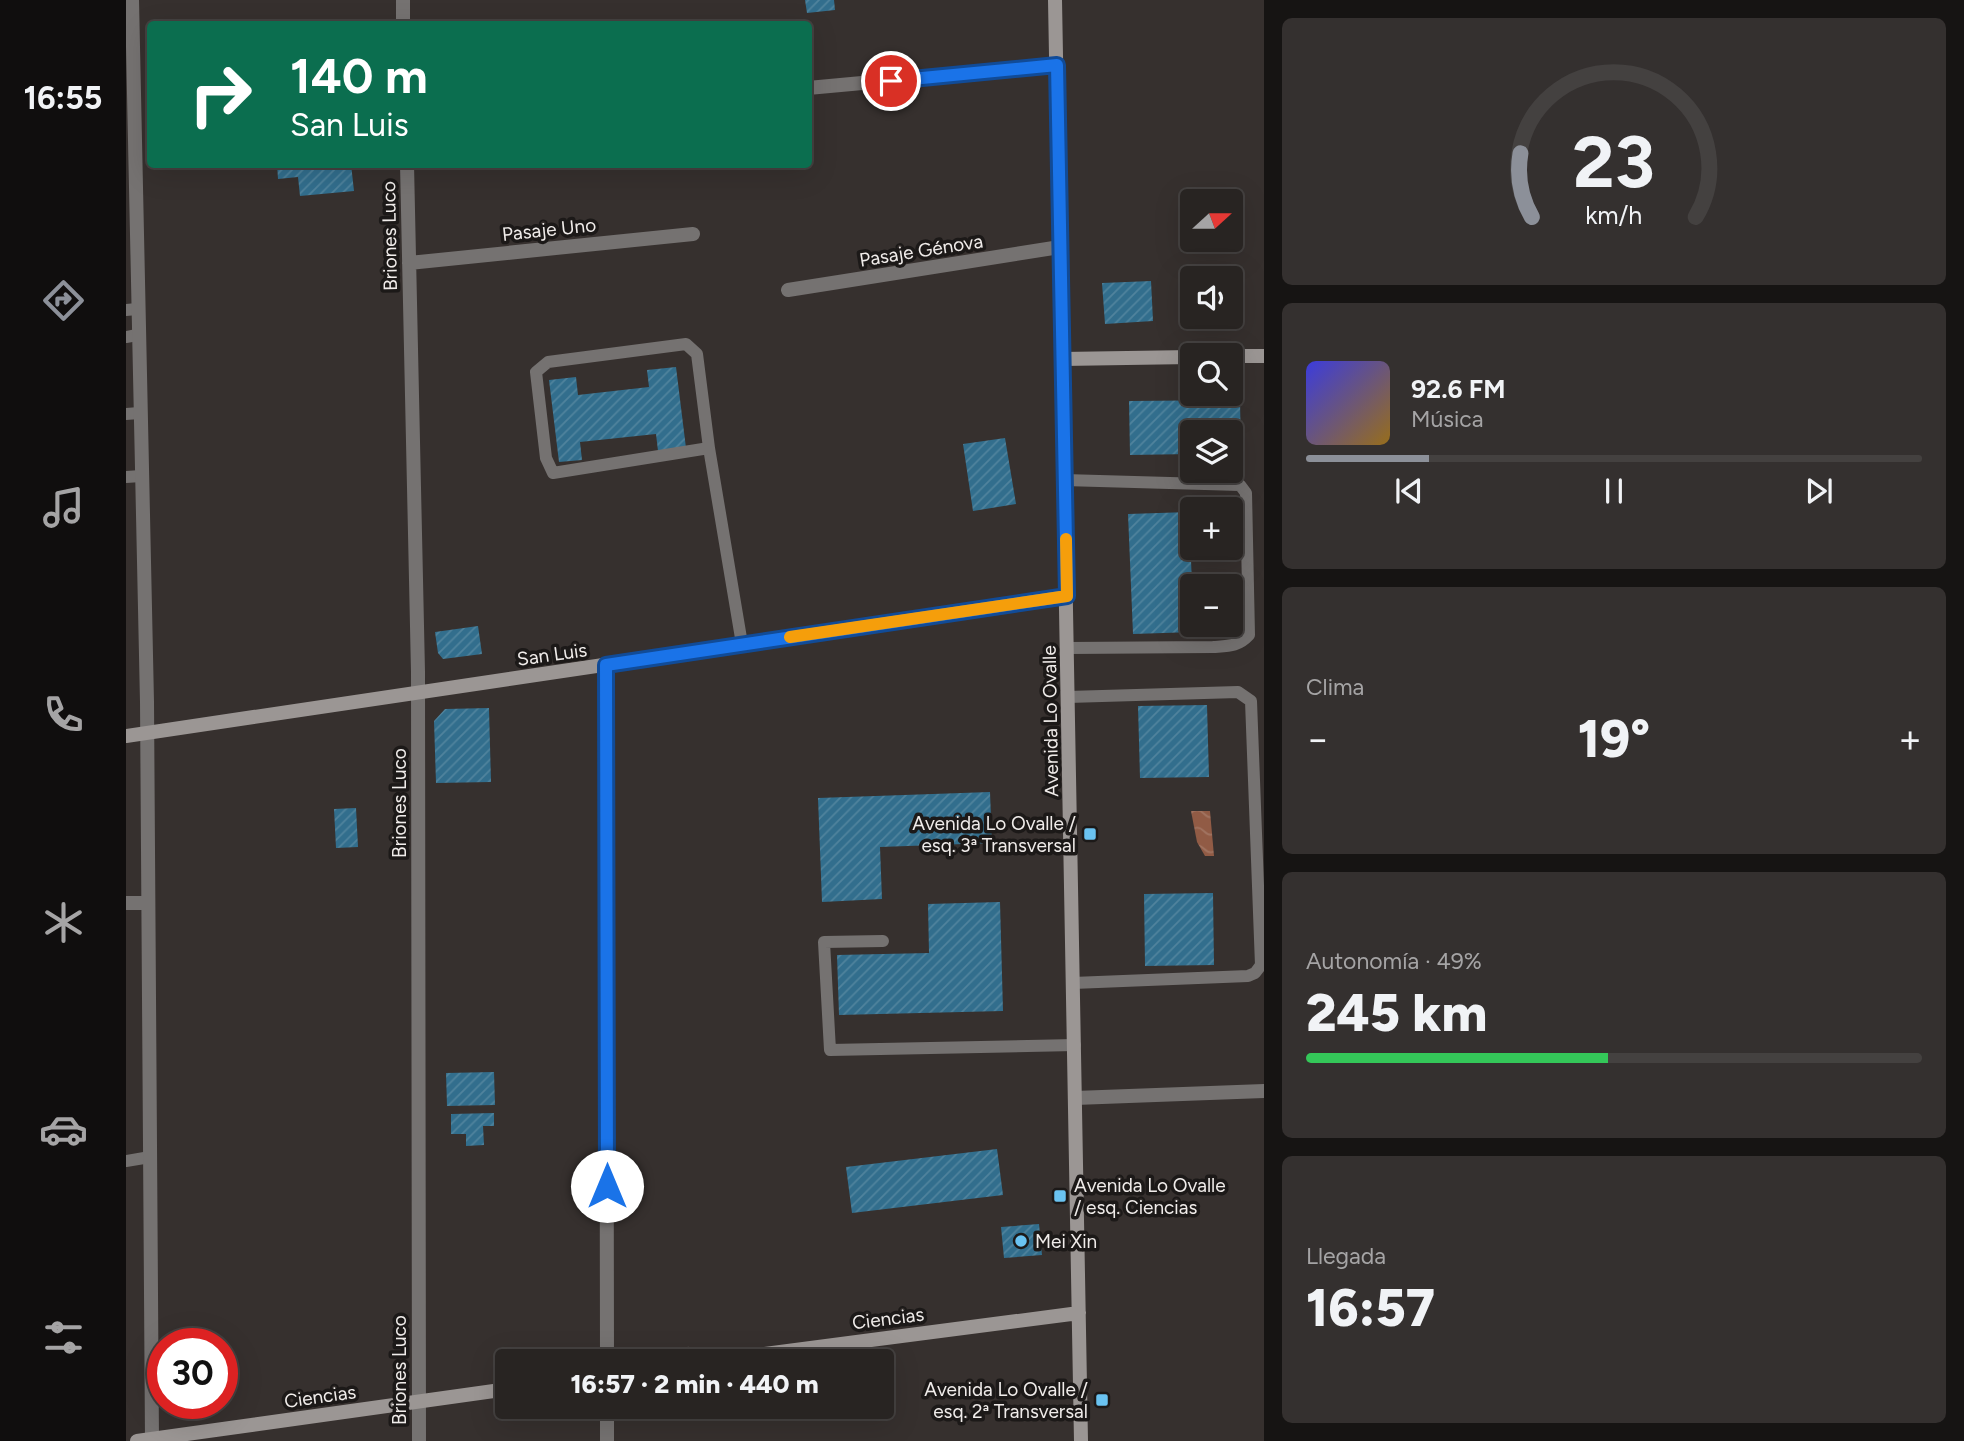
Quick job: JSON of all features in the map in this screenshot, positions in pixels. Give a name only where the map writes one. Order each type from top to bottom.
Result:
[{"type":"street","points":[[132,0],[133,477],[146,733],[148,903],[150,1157],[147,1440]]},
{"type":"street","points":[[403,0],[403,21]]},
{"type":"street","name":"Avenida Lo Ovalle","points":[[1055,0],[1081,1441]]},
{"type":"street","points":[[812,88],[1057,65]]},
{"type":"street","name":"Briones Luco","points":[[407,168],[418,693],[419,1441]]},
{"type":"street","name":"Pasaje Uno","points":[[409,262],[693,234]]},
{"type":"street","name":"Pasaje Génova","points":[[788,290],[1060,247]]},
{"type":"street","points":[[1243,356],[1264,356]]},
{"type":"street","points":[[1062,359],[1180,357]]},
{"type":"street","name":"San Luis","points":[[126,736],[1067,596]]},
{"type":"street","points":[[606,665],[607,1349]]},
{"type":"street","points":[[126,903],[148,903]]},
{"type":"street","points":[[1075,1098],[1264,1091]]},
{"type":"street","name":"Ciencias","points":[[802,1349],[1079,1313]]},
{"type":"street","name":"Ciencias","points":[[147,1440],[495,1391]]},
{"type":"street","points":[[607,1419],[607,1441]]},
{"type":"lane","points":[[709,448],[553,473],[546,458],[536,372],[548,362],[686,344],[697,354],[709,448],[743,645]]},
{"type":"lane","points":[[1064,480],[1240,485],[1246,493],[1247,519],[1249,635],[1242,642],[1233,646],[1213,647],[1068,648]]},
{"type":"lane","points":[[1068,697],[1238,692],[1251,701],[1261,965],[1255,973],[1248,976],[1073,983]]},
{"type":"lane","points":[[883,941],[824,942],[830,1050],[1075,1045]]},
{"type":"lane","points":[[126,1161],[150,1157]]},
{"type":"water","points":[[1191,811],[1210,811],[1214,856],[1205,856],[1197,842]]},
{"type":"building","points":[[805,0],[834,0],[835,10],[807,13]]},
{"type":"building","points":[[277,168],[351,168],[354,191],[300,196],[298,177],[278,179]]},
{"type":"building","points":[[1151,281],[1153,321],[1105,324],[1102,283]]},
{"type":"building","points":[[676,367],[686,448],[658,451],[656,434],[580,442],[582,460],[559,462],[549,380],[576,377],[578,395],[649,387],[647,370]]},
{"type":"building","points":[[1129,401],[1180,401],[1180,406],[1240,406],[1240,420],[1180,420],[1180,454],[1130,455]]},
{"type":"building","points":[[1005,438],[1016,504],[973,511],[963,444]]},
{"type":"building","points":[[1180,512],[1180,560],[1191,560],[1192,574],[1180,574],[1180,632],[1133,634],[1128,514]]},
{"type":"building","points":[[478,626],[482,654],[443,659],[438,653],[435,632]]},
{"type":"building","points":[[1207,705],[1209,777],[1140,778],[1138,706]]},
{"type":"building","points":[[489,708],[491,782],[436,783],[434,721],[445,709]]},
{"type":"building","points":[[990,792],[992,843],[880,847],[882,899],[822,902],[818,798]]},
{"type":"building","points":[[356,808],[358,847],[336,848],[334,809]]},
{"type":"building","points":[[1213,893],[1214,965],[1145,966],[1144,894]]},
{"type":"building","points":[[1000,902],[1003,1011],[839,1015],[837,955],[929,953],[928,904]]},
{"type":"building","points":[[494,1072],[495,1105],[447,1106],[446,1073]]},
{"type":"building","points":[[494,1113],[494,1126],[483,1126],[484,1145],[466,1146],[466,1134],[451,1134],[451,1114]]},
{"type":"building","points":[[997,1149],[1003,1195],[852,1213],[846,1167]]},
{"type":"building","name":"Mei Xin","points":[[1039,1224],[1042,1255],[1004,1258],[1001,1227]]},
{"type":"slow traffic","points":[[790,637],[1067,596],[1066,539]]},
{"type":"place","name":"Avenida Lo Ovalle / esq. 3ª Transversal","points":[[1090,834]]},
{"type":"place","name":"Avenida Lo Ovalle / esq. Ciencias","points":[[1060,1196]]},
{"type":"place","name":"Mei Xin","points":[[1021,1241]]},
{"type":"place","name":"Avenida Lo Ovalle / esq. 2ª Transversal","points":[[1102,1400]]},
{"type":"route","points":[[607,1186],[606,665],[1067,596],[1057,65],[891,81]]}]
